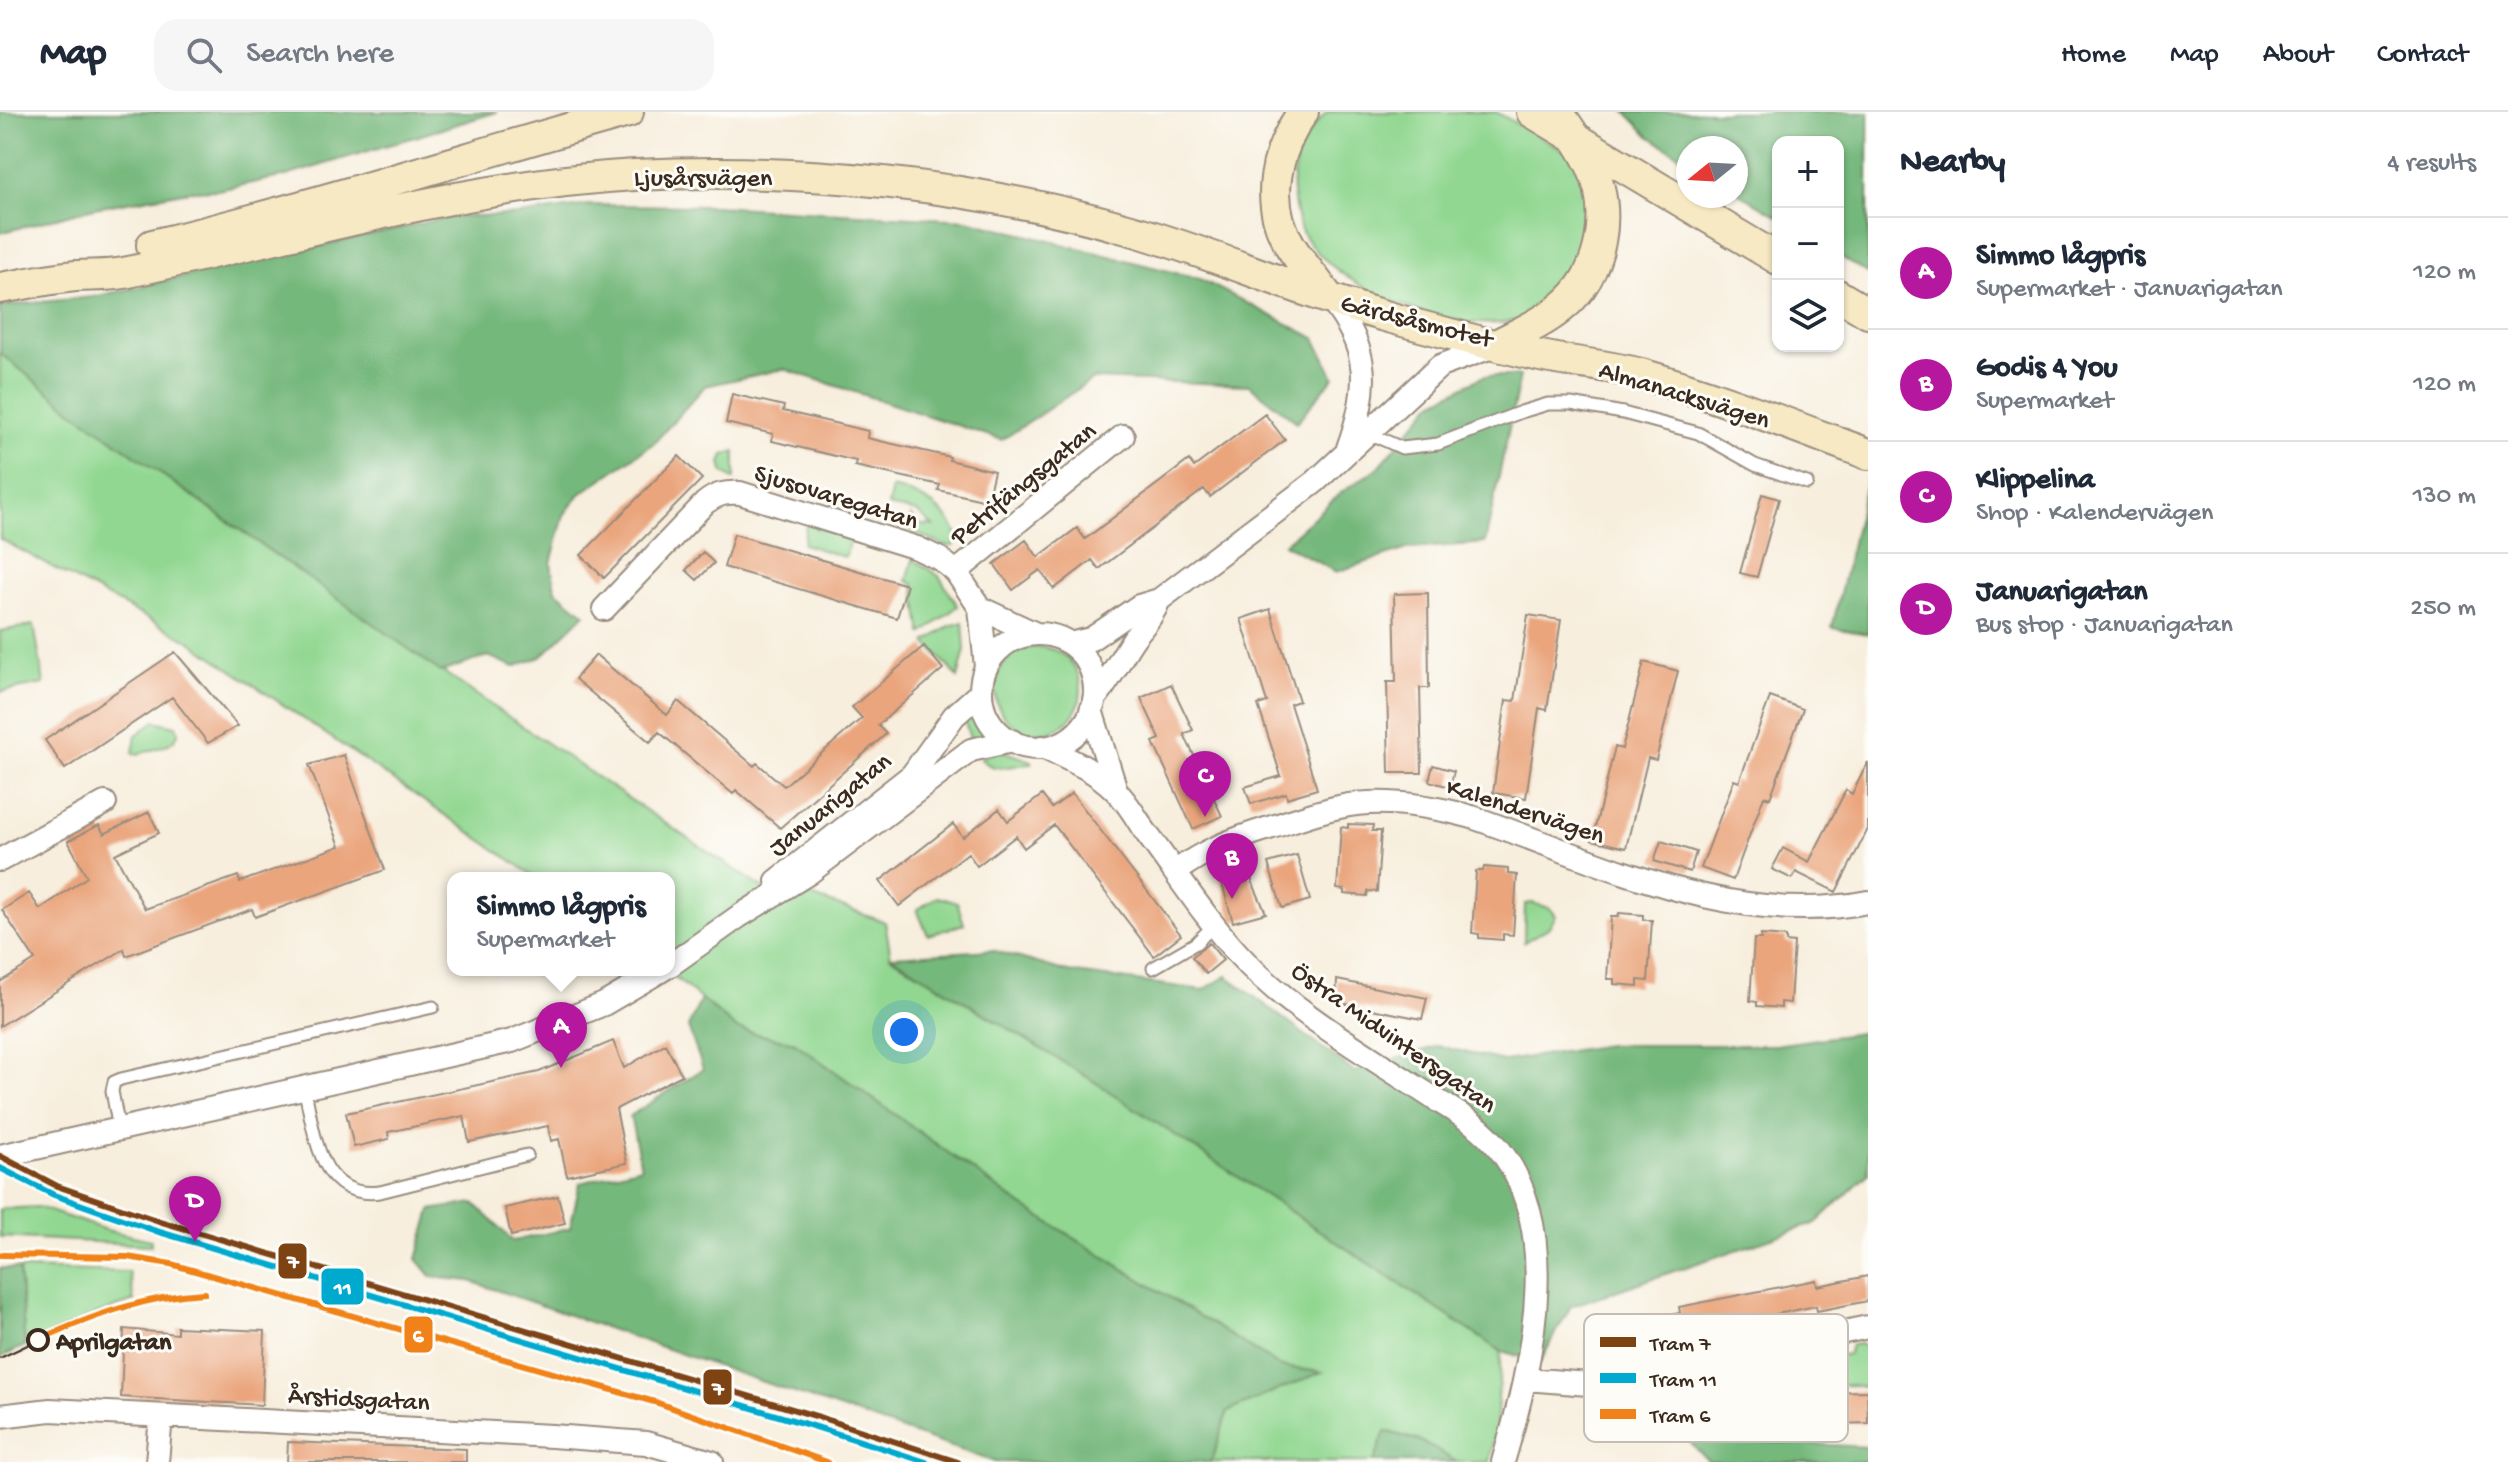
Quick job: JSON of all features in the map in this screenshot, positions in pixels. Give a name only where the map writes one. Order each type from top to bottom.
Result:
[{"type":"main road","name":"Ljusårsvägen","points":[[71,277],[103,257],[346,196],[458,160],[628,112]]},
{"type":"main road","name":"Gärdsåsmotet","points":[[1303,112],[1282,149],[1275,200],[1291,248],[1328,297],[1374,313],[1498,344],[1564,305],[1579,289],[1593,265],[1601,240],[1601,195],[1591,165],[1577,139]]},
{"type":"main road","points":[[1532,112],[1772,255]]},
{"type":"main road","points":[[1558,112],[1577,139]]},
{"type":"main road","name":"Ljusårsvägen","points":[[0,288],[71,277],[118,274],[355,217],[477,194],[633,175],[732,173],[870,181],[960,192],[1063,213],[1189,248],[1328,297]]},
{"type":"main road","points":[[1844,299],[1868,313]]},
{"type":"main road","name":"Almanacksvägen","points":[[1498,344],[1535,355],[1637,373],[1739,406],[1868,454]]},
{"type":"street","points":[[1328,297],[1348,322],[1363,358],[1360,409],[1346,454]]},
{"type":"street","points":[[1070,644],[1091,639],[1139,606],[1159,600],[1315,482],[1440,366],[1498,344]]},
{"type":"street","name":"Petrifängsgatan","points":[[956,572],[1123,436]]},
{"type":"street","name":"Sjusovaregatan","points":[[604,609],[705,503],[714,496],[740,493],[917,548],[940,559],[956,572],[980,608],[986,667]]},
{"type":"street","points":[[1093,704],[1090,668],[1070,644],[1050,635],[1020,637],[1006,644],[986,667],[981,692],[990,720],[1012,741],[1026,746],[1058,744],[1084,725],[1093,704],[1133,640],[1152,617],[1159,600]]},
{"type":"street","points":[[980,608],[1036,634]]},
{"type":"street","name":"Januarigatan","points":[[738,917],[799,861],[912,775],[954,716],[981,692]]},
{"type":"street","name":"Östra Midvintersgatan","points":[[1093,704],[1116,790]]},
{"type":"street","name":"Januarigatan","points":[[675,962],[738,917],[809,873],[971,750],[1012,741]]},
{"type":"street","name":"Östra Midvintersgatan","points":[[1042,747],[1083,765],[1116,790],[1240,956],[1295,1004],[1478,1127],[1498,1146],[1523,1192],[1535,1243],[1533,1344],[1503,1462]]},
{"type":"street","points":[[0,860],[105,803]]},
{"type":"street","name":"Kalendervägen","points":[[1175,872],[1193,858],[1222,843],[1340,806],[1378,803],[1438,808],[1472,817],[1686,893],[1762,907],[1816,910],[1868,902]]},
{"type":"street","points":[[0,1156],[512,1041],[604,1004],[652,976]]},
{"type":"street","points":[[1848,1331],[1868,1327]]},
{"type":"street","points":[[1526,1379],[1584,1384]]},
{"type":"street","name":"Årstidsgatan","points":[[0,1416],[50,1410],[403,1427],[646,1443],[712,1462]]},
{"type":"street","points":[[157,1462],[161,1416]]},
{"type":"lane","points":[[1368,433],[1402,448],[1438,444],[1521,412],[1548,404],[1571,404],[1623,413],[1698,433],[1755,465],[1807,483]]},
{"type":"lane","points":[[1153,968],[1196,943],[1214,924]]},
{"type":"lane","points":[[119,1129],[112,1091],[114,1082],[433,1007]]},
{"type":"lane","points":[[304,1087],[323,1163],[341,1184],[352,1191],[365,1194],[380,1192],[527,1155]]},
{"type":"green space","points":[[0,112],[497,112],[286,176],[218,190],[189,191],[94,208],[0,233]]},
{"type":"green space","points":[[1327,112],[1496,112],[1567,152],[1575,159],[1595,218],[1572,282],[1554,299],[1529,315],[1501,323],[1476,323],[1422,312],[1394,302],[1343,274],[1306,239],[1298,223],[1293,193],[1294,170],[1301,149],[1312,129]]},
{"type":"green space","points":[[1626,112],[1868,112],[1868,274],[1844,259],[1844,136],[1772,136],[1772,213],[1748,198],[1748,136],[1676,136],[1676,153],[1649,136]]},
{"type":"green space","points":[[588,205],[715,206],[967,220],[1200,279],[1315,338],[1334,377],[1297,422],[1249,385],[1093,379],[1002,440],[784,369],[705,386],[654,443],[580,494],[564,515],[551,563],[555,590],[585,614],[541,657],[514,667],[488,656],[441,672],[71,410],[0,353],[0,306],[93,297],[450,217],[518,215]]},
{"type":"green space","points":[[0,353],[108,436],[293,567],[722,861],[784,902],[811,896],[885,922],[891,957],[1092,1080],[1501,1351],[1496,1429],[1489,1462],[1457,1462],[1420,1441],[1386,1431],[1374,1462],[1211,1462],[1228,1411],[1321,1372],[1281,1367],[1021,1205],[795,1043],[737,1029],[673,976],[675,872],[528,872],[188,640],[0,539]]},
{"type":"green space","points":[[1484,376],[1520,376],[1485,543],[1407,549],[1336,572],[1284,544],[1342,492],[1379,467],[1433,402]]},
{"type":"green space","points":[[735,451],[733,479],[723,472],[721,462],[724,455]]},
{"type":"green space","points":[[1868,479],[1868,634],[1832,628]]},
{"type":"green space","points":[[892,488],[921,498],[946,516],[957,534],[954,546],[944,546],[909,530],[911,516],[921,525],[933,526],[917,512],[888,506]]},
{"type":"green space","points":[[808,525],[850,538],[846,556],[803,544]]},
{"type":"green space","points":[[913,559],[939,576],[958,606],[922,634],[914,584],[907,581]]},
{"type":"green space","points":[[963,622],[965,650],[958,678],[926,642],[950,626]]},
{"type":"green space","points":[[34,625],[44,684],[0,692],[0,631]]},
{"type":"green space","points":[[1038,647],[1062,654],[1074,666],[1081,690],[1074,714],[1062,726],[1038,733],[1014,726],[1002,714],[995,690],[1002,666],[1014,654]]},
{"type":"green space","points":[[971,711],[985,732],[971,741],[963,717]]},
{"type":"green space","points":[[155,721],[176,726],[179,732],[173,741],[162,747],[133,753],[136,735]]},
{"type":"green space","points":[[999,750],[1032,761],[1032,764],[998,767],[980,758]]},
{"type":"green space","points":[[937,897],[957,902],[964,924],[928,935],[917,910]]},
{"type":"green space","points":[[1525,904],[1550,908],[1556,916],[1548,928],[1524,942]]},
{"type":"green space","points":[[992,950],[1068,972],[1203,990],[1227,976],[1354,1072],[1438,1046],[1504,1061],[1608,1045],[1775,1045],[1868,1032],[1868,1174],[1816,1223],[1571,1306],[1540,1362],[1501,1351],[1092,1080],[891,956]]},
{"type":"green space","points":[[701,999],[737,1029],[795,1043],[1021,1205],[1281,1367],[1322,1372],[1228,1411],[1211,1462],[995,1462],[470,1281],[432,1277],[417,1259],[431,1210],[474,1203],[513,1241],[570,1228],[580,1183],[641,1167],[630,1116],[703,1069],[688,1027]]},
{"type":"green space","points":[[38,1207],[106,1230],[151,1240],[151,1245],[0,1237],[0,1209]]},
{"type":"green space","points":[[0,1268],[19,1269],[25,1346],[0,1358]]},
{"type":"green space","points":[[19,1269],[129,1272],[134,1301],[25,1346]]},
{"type":"green space","points":[[1860,1344],[1868,1348],[1868,1388],[1848,1385],[1851,1345]]},
{"type":"green space","points":[[1385,1431],[1420,1441],[1457,1462],[1374,1462]]},
{"type":"green space","points":[[1690,1442],[1776,1442],[1868,1447],[1868,1462],[1709,1462]]},
{"type":"building","points":[[732,394],[784,406],[783,411],[868,431],[867,438],[950,457],[949,460],[994,471],[987,501],[938,490],[940,485],[855,466],[856,461],[772,441],[773,434],[726,423]]},
{"type":"building","points":[[1265,414],[1285,440],[1210,497],[1204,489],[1099,569],[1092,560],[1054,589],[1040,570],[1013,590],[994,564],[1026,540],[1038,557],[1077,528],[1085,539],[1189,460],[1194,467]]},
{"type":"building","points":[[679,456],[702,479],[604,578],[581,555]]},
{"type":"building","points":[[1762,494],[1779,499],[1757,577],[1740,573]]},
{"type":"building","points":[[734,534],[907,585],[897,618],[724,567]]},
{"type":"building","points":[[703,552],[714,563],[697,580],[686,570]]},
{"type":"building","points":[[1428,593],[1429,688],[1420,688],[1422,773],[1389,773],[1387,682],[1396,682],[1394,594]]},
{"type":"building","points":[[1270,609],[1299,701],[1290,704],[1317,789],[1287,798],[1286,793],[1251,804],[1245,787],[1281,776],[1258,705],[1267,702],[1241,619]]},
{"type":"building","points":[[1528,615],[1561,620],[1547,710],[1539,708],[1526,798],[1493,793],[1506,700],[1515,701]]},
{"type":"building","points":[[924,646],[943,669],[878,725],[886,734],[780,828],[736,790],[733,794],[659,732],[650,742],[575,679],[596,655],[667,715],[678,701],[754,766],[757,763],[784,786],[862,718],[852,707]]},
{"type":"building","points":[[175,652],[238,726],[208,743],[172,697],[65,769],[45,740]]},
{"type":"building","points":[[1644,662],[1678,671],[1656,760],[1648,758],[1626,848],[1592,840],[1615,747],[1622,749]]},
{"type":"building","points":[[1171,684],[1193,730],[1184,734],[1222,816],[1193,829],[1153,742],[1160,739],[1141,698]]},
{"type":"building","points":[[1770,697],[1803,709],[1770,798],[1764,796],[1733,880],[1701,868],[1734,780],[1739,782]]},
{"type":"building","points":[[344,755],[385,870],[255,917],[252,909],[126,956],[124,949],[0,1026],[0,982],[35,960],[2,910],[29,893],[40,909],[87,877],[68,841],[99,825],[104,834],[149,812],[159,833],[115,854],[145,909],[238,876],[240,882],[340,846],[309,765]]},
{"type":"building","points":[[1868,762],[1868,829],[1836,892],[1796,872],[1792,879],[1772,869],[1783,848],[1809,862],[1846,790],[1852,794]]},
{"type":"building","points":[[1433,765],[1454,771],[1450,787],[1429,781]]},
{"type":"building","points":[[1072,793],[1181,935],[1154,956],[1054,825],[1024,848],[1016,836],[977,866],[968,853],[899,906],[880,881],[953,824],[963,837],[999,809],[1008,821],[1042,795],[1052,808]]},
{"type":"building","points":[[1348,824],[1373,825],[1372,831],[1381,831],[1377,892],[1368,891],[1367,896],[1344,894],[1344,890],[1337,889],[1341,827],[1348,828]]},
{"type":"building","points":[[1661,841],[1696,852],[1690,872],[1654,861]]},
{"type":"building","points":[[1297,855],[1310,900],[1282,908],[1268,863]]},
{"type":"building","points":[[1484,867],[1508,869],[1508,874],[1517,875],[1513,935],[1503,934],[1503,940],[1479,938],[1479,934],[1472,933],[1476,871],[1483,871]]},
{"type":"building","points":[[1247,870],[1266,913],[1233,922],[1220,877]]},
{"type":"building","points":[[1619,913],[1643,915],[1643,920],[1652,920],[1648,981],[1638,980],[1638,986],[1614,984],[1614,979],[1607,979],[1611,917],[1618,917]]},
{"type":"building","points":[[1761,935],[1786,937],[1786,942],[1794,943],[1790,1003],[1781,1002],[1781,1008],[1757,1006],[1757,1002],[1750,1001],[1754,939],[1761,939]]},
{"type":"building","points":[[1209,943],[1223,960],[1206,974],[1192,957]]},
{"type":"building","points":[[1337,980],[1427,998],[1422,1019],[1336,1002]]},
{"type":"building","points":[[613,1041],[624,1068],[665,1044],[682,1075],[616,1109],[627,1163],[567,1176],[559,1139],[551,1141],[548,1126],[469,1142],[464,1116],[388,1132],[389,1139],[354,1147],[346,1113],[539,1072]]},
{"type":"building","points":[[558,1196],[565,1223],[511,1236],[505,1208]]},
{"type":"building","points":[[1868,1276],[1868,1301],[1817,1311],[1816,1306],[1777,1314],[1675,1314],[1680,1313],[1679,1307],[1816,1280],[1817,1286]]},
{"type":"building","points":[[177,1327],[265,1331],[262,1405],[121,1397],[124,1329],[177,1334]]},
{"type":"building","points":[[1848,1391],[1867,1391],[1868,1423],[1848,1424]]},
{"type":"building","points":[[288,1442],[466,1449],[466,1462],[287,1462]]},
{"type":"tram line","name":"7","points":[[0,1156],[57,1186],[159,1221],[819,1417],[958,1462]]},
{"type":"tram line","name":"11","points":[[0,1168],[54,1195],[156,1231],[926,1462]]},
{"type":"tram line","name":"6","points":[[0,1255],[127,1257],[171,1264],[658,1403],[827,1462]]},
{"type":"tram line","name":"6","points":[[38,1340],[119,1309],[161,1298],[205,1293]]},
{"type":"tram line","points":[[0,1358],[38,1340]]},
{"type":"place","name":"Klippelina","points":[[1205,817]]},
{"type":"place","name":"Godis 4 You","points":[[1232,899]]},
{"type":"place","name":"Simmo lågpris","points":[[561,1068]]},
{"type":"place","name":"Januarigatan","points":[[195,1242]]},
{"type":"place","name":"Aprilgatan","points":[[38,1340]]}]
